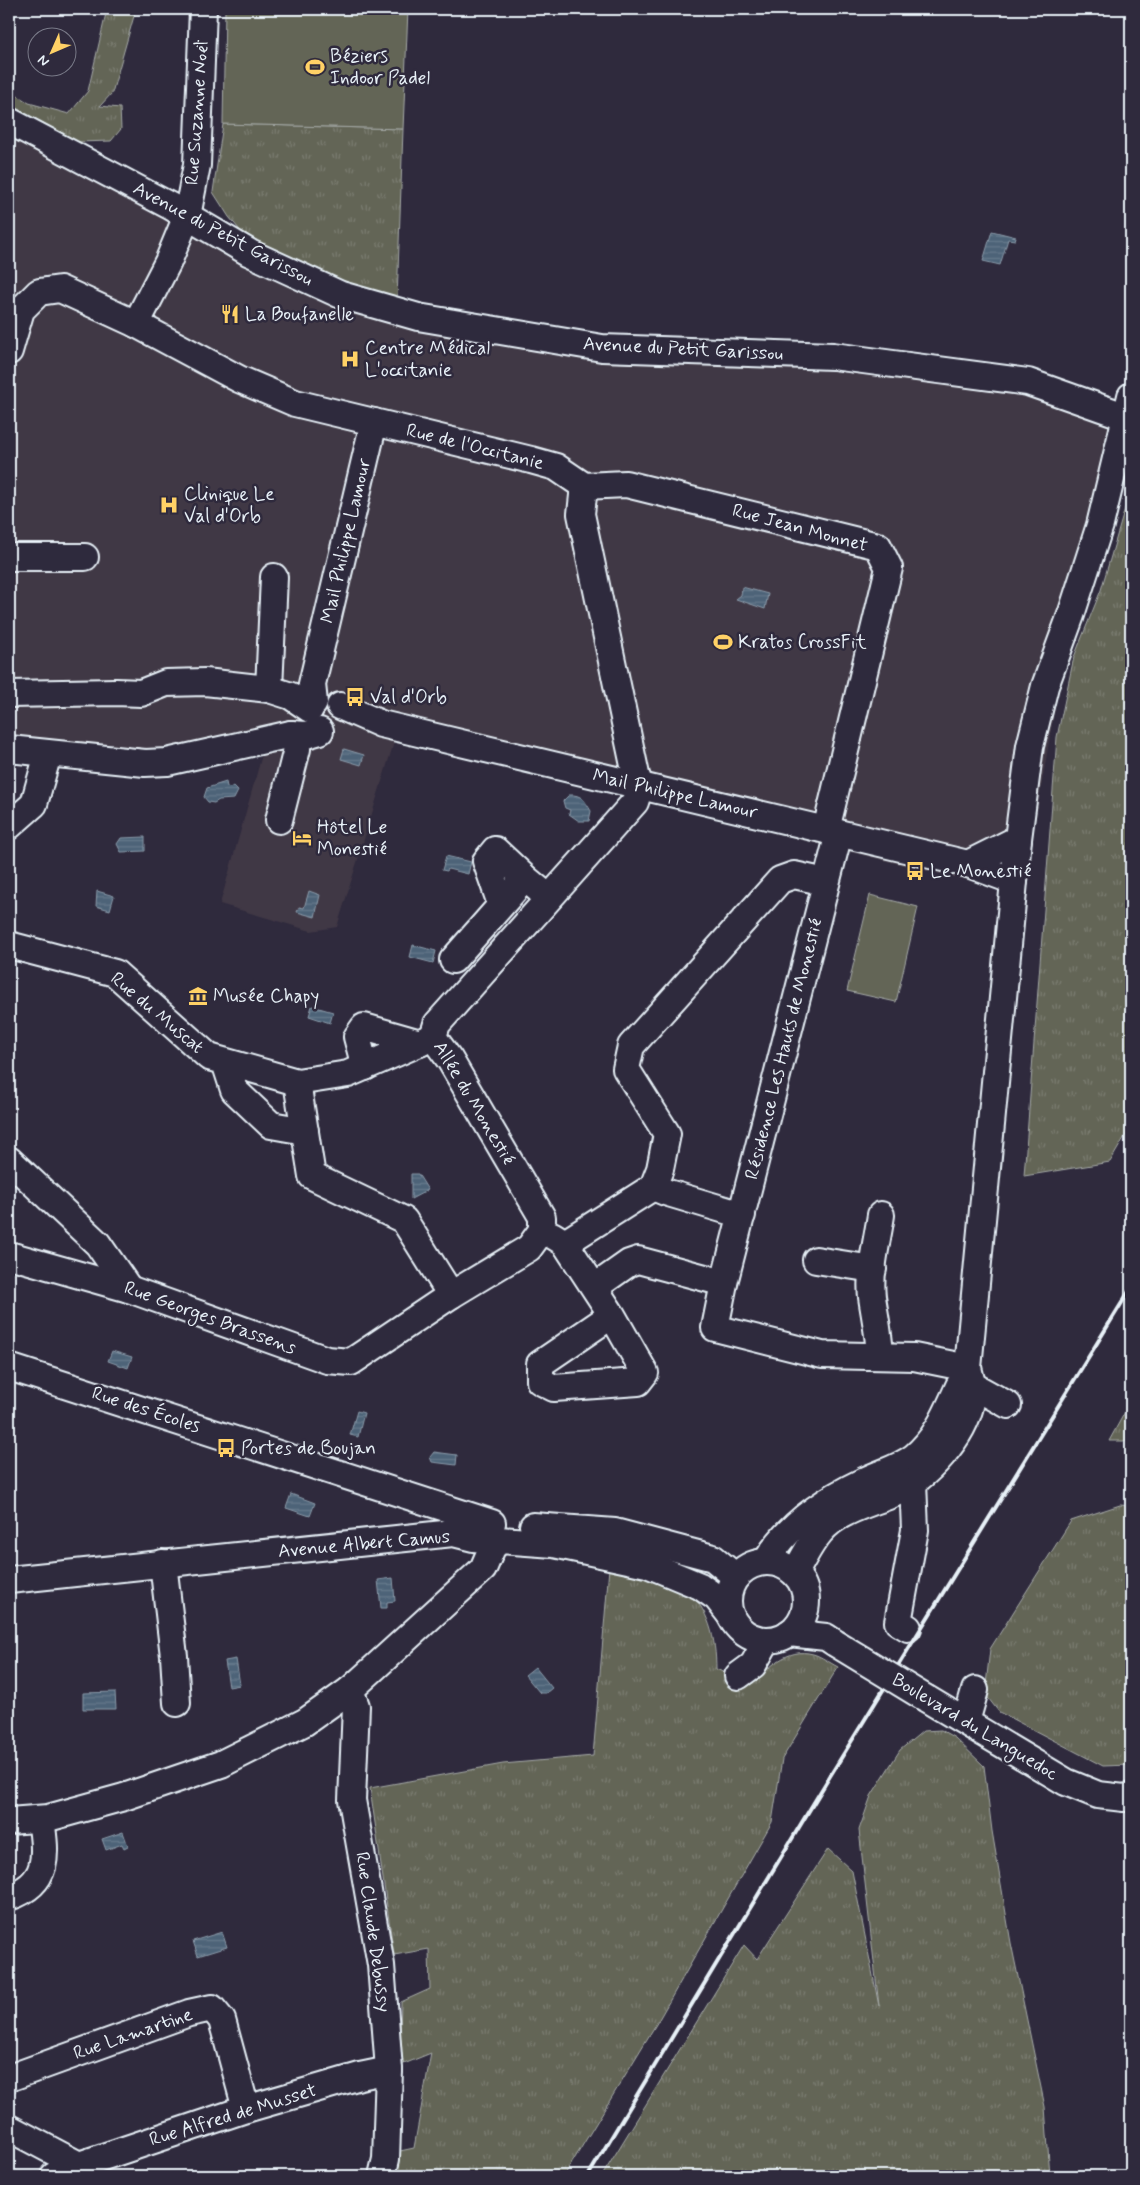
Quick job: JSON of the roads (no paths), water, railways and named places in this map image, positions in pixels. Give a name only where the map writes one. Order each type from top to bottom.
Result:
[{"type":"street","name":"Rue Suzanne Noël","points":[[187,216],[197,165],[203,9]]},
{"type":"street","name":"Avenue du Petit Garissou","points":[[9,121],[187,216],[250,253],[341,296],[418,318],[602,348],[833,356],[1028,382],[1129,406]]},
{"type":"street","points":[[136,324],[168,262],[187,216]]},
{"type":"street","name":"Rue de l'Occitanie","points":[[9,351],[21,310],[39,292],[60,289],[136,324],[239,379],[295,403],[540,462],[556,467],[584,486]]},
{"type":"street","points":[[794,1573],[822,1529],[838,1516],[896,1492],[913,1482],[935,1463],[960,1428],[971,1402],[970,1376],[1014,881],[1030,746],[1045,686],[1071,615],[1100,525],[1129,406]]},
{"type":"street","name":"Mail Philippe Lamour","points":[[374,422],[318,661],[322,683],[320,716],[381,724],[968,864],[1014,881]]},
{"type":"street","name":"Rue Jean Monnet","points":[[584,486],[626,484],[878,546],[889,568],[832,832]]},
{"type":"street","points":[[584,486],[581,514],[636,775],[640,786]]},
{"type":"street","points":[[9,557],[85,556]]},
{"type":"street","points":[[269,689],[274,577]]},
{"type":"street","points":[[9,694],[116,692],[142,694],[166,683],[205,682],[269,689],[290,696],[320,716]]},
{"type":"street","points":[[9,749],[145,763],[167,762],[320,716]]},
{"type":"street","points":[[279,820],[297,749],[320,716]]},
{"type":"street","points":[[9,826],[34,804],[48,754]]},
{"type":"street","name":"Allée du Monestié","points":[[542,1230],[542,1217],[450,1060],[427,1040],[437,1024],[635,802],[640,786]]},
{"type":"street","name":"Résidence Les Hauts de Monestié","points":[[832,832],[826,882],[724,1283],[715,1328],[822,1355],[914,1357],[970,1376],[1008,1406]]},
{"type":"street","points":[[968,864],[1018,839]]},
{"type":"street","points":[[501,904],[486,861],[494,850],[549,898]]},
{"type":"street","points":[[565,1243],[653,1187],[660,1169],[667,1134],[626,1069],[631,1046],[780,880],[794,876],[826,882]]},
{"type":"street","points":[[454,960],[525,878]]},
{"type":"street","name":"Rue du Muscat","points":[[15,947],[115,973],[209,1057],[297,1082],[348,1074],[427,1040]]},
{"type":"street","points":[[365,1067],[357,1037],[364,1027],[427,1040]]},
{"type":"street","points":[[225,1062],[234,1090],[271,1125],[305,1131]]},
{"type":"street","points":[[297,1082],[312,1176],[404,1220],[451,1295],[529,1248],[542,1230],[565,1243],[612,1315]]},
{"type":"street","points":[[9,1160],[98,1244],[129,1288]]},
{"type":"street","points":[[653,1187],[742,1215]]},
{"type":"street","points":[[880,1355],[879,1329],[872,1296],[872,1269],[881,1216]]},
{"type":"street","name":"Rue Georges Brassens","points":[[9,1255],[129,1288],[326,1360],[351,1362],[451,1295]]},
{"type":"street","points":[[595,1287],[628,1263],[638,1260],[724,1283]]},
{"type":"street","points":[[816,1260],[872,1269]]},
{"type":"street","name":"Rue des Écoles","points":[[9,1367],[396,1492],[445,1506],[468,1540]]},
{"type":"street","points":[[766,1562],[773,1550],[822,1503],[863,1481],[898,1466],[914,1456],[929,1441],[944,1420],[970,1376]]},
{"type":"street","points":[[908,1628],[898,1622],[915,1530],[913,1482]]},
{"type":"street","name":"Rue des Écoles","points":[[396,1492],[413,1507],[422,1526],[468,1540]]},
{"type":"street","points":[[9,1820],[40,1818],[124,1797],[221,1764],[305,1722],[350,1690],[468,1540],[614,1532],[713,1558],[736,1577]]},
{"type":"street","name":"Avenue Albert Camus","points":[[9,1580],[163,1563],[468,1540],[554,1544],[648,1564],[700,1586],[758,1630]]},
{"type":"street","points":[[766,1562],[781,1565],[794,1573],[802,1583],[806,1594],[806,1605],[800,1621],[758,1630],[729,1596],[736,1577],[744,1569],[766,1562]]},
{"type":"street","points":[[163,1563],[174,1656],[177,1703]]},
{"type":"street","points":[[806,1605],[816,1616],[830,1640]]},
{"type":"street","name":"Boulevard du Languedoc","points":[[758,1630],[830,1640],[1066,1782],[1098,1795],[1124,1798],[1131,1796]]},
{"type":"street","name":"Rue Claude Debussy","points":[[350,1690],[356,1706],[352,1800],[381,1964],[389,2070],[386,2159],[382,2176]]},
{"type":"street","points":[[966,1722],[972,1707],[975,1690]]},
{"type":"street","points":[[9,1897],[19,1894],[38,1879],[46,1857],[40,1818]]},
{"type":"street","name":"Rue Lamartine","points":[[9,2078],[189,2013],[212,2008],[222,2020],[246,2109]]},
{"type":"street","name":"Rue Alfred de Musset","points":[[54,2176],[79,2165],[246,2109],[360,2076],[389,2070]]},
{"type":"street","points":[[9,2128],[79,2165]]},
{"type":"water","points":[[992,231],[1016,237],[1015,240],[1008,239],[1000,265],[983,261]]},
{"type":"water","points":[[742,587],[768,594],[765,609],[736,599],[741,595]]},
{"type":"water","points":[[344,749],[364,755],[361,765],[341,759]]},
{"type":"water","points":[[226,782],[227,787],[233,786],[238,791],[234,799],[219,800],[214,803],[208,802],[204,797],[207,788]]},
{"type":"water","points":[[569,795],[580,797],[585,801],[591,811],[589,821],[579,821],[569,814],[570,810],[565,808],[563,801]]},
{"type":"water","points":[[145,837],[145,851],[121,852],[117,844],[121,838]]},
{"type":"water","points":[[446,856],[471,862],[468,874],[448,869],[447,871],[442,870]]},
{"type":"water","points":[[97,891],[114,896],[110,910],[96,906]]},
{"type":"water","points":[[309,891],[320,895],[315,917],[297,912],[299,907],[304,908]]},
{"type":"water","points":[[413,945],[436,951],[433,963],[410,957]]},
{"type":"water","points":[[312,1006],[333,1012],[330,1023],[309,1016]]},
{"type":"water","points":[[411,1174],[418,1174],[428,1190],[411,1199]]},
{"type":"water","points":[[112,1351],[132,1357],[128,1368],[108,1361]]},
{"type":"water","points":[[357,1411],[364,1413],[358,1437],[350,1435]]},
{"type":"water","points":[[434,1452],[457,1455],[456,1465],[432,1462],[430,1457]]},
{"type":"water","points":[[291,1494],[315,1503],[310,1516],[286,1508]]},
{"type":"water","points":[[393,1578],[395,1601],[387,1602],[387,1608],[381,1608],[378,1580]]},
{"type":"water","points":[[236,1659],[240,1685],[229,1687],[225,1661]]},
{"type":"water","points":[[535,1667],[552,1688],[546,1693],[540,1693],[525,1675]]},
{"type":"water","points":[[115,1692],[116,1709],[83,1709],[83,1693]]},
{"type":"water","points":[[123,1832],[128,1846],[124,1848],[122,1844],[106,1850],[102,1839]]},
{"type":"water","points":[[222,1932],[227,1947],[198,1956],[193,1941]]},
{"type":"railway","points":[[588,2176],[830,1776],[1131,1288]]},
{"type":"place","name":"Béziers Indoor Padel","points":[[315,67]]},
{"type":"place","name":"La Boufanelle","points":[[230,314]]},
{"type":"place","name":"Centre Médical L'occitanie","points":[[350,359]]},
{"type":"place","name":"Clinique Le Val d'Orb","points":[[169,505]]},
{"type":"place","name":"Kratos CrossFit","points":[[723,642]]},
{"type":"place","name":"Val d'Orb","points":[[355,697]]},
{"type":"place","name":"Hôtel Le Monestié","points":[[302,838]]},
{"type":"place","name":"Le Monestié","points":[[915,871]]},
{"type":"place","name":"Musée Chapy","points":[[198,996]]},
{"type":"place","name":"Portes de Boujan","points":[[226,1448]]}]
